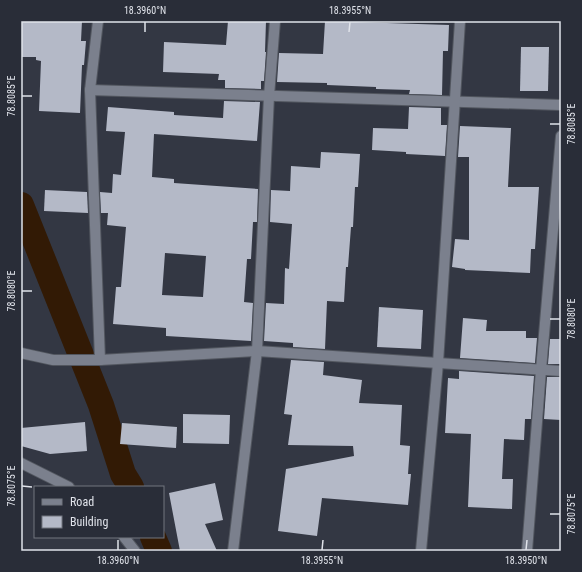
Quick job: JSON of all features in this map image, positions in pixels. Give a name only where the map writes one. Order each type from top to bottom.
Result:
[{"type":"street","points":[[98,21],[90,90],[99,360]]},
{"type":"street","points":[[233,551],[257,351],[269,96],[275,21]]},
{"type":"street","points":[[421,551],[438,363],[460,21]]},
{"type":"street","points":[[90,90],[561,106]]},
{"type":"street","points":[[527,551],[561,136]]},
{"type":"street","points":[[21,353],[53,360],[99,360],[257,351],[561,371]]},
{"type":"street","points":[[21,463],[67,486]]},
{"type":"street","points":[[125,538],[135,551]]},
{"type":"building","points":[[21,21],[82,21],[81,41],[86,41],[84,65],[82,65],[80,113],[39,111],[41,61],[36,60],[36,57],[21,57]]},
{"type":"building","points":[[228,21],[266,21],[264,81],[261,81],[261,89],[225,88],[225,80],[218,80],[219,74],[163,72],[164,42],[226,45]]},
{"type":"building","points":[[325,21],[449,25],[448,51],[443,51],[442,95],[409,94],[410,90],[327,85],[327,83],[277,82],[279,53],[323,54]]},
{"type":"building","points":[[521,47],[549,47],[548,91],[520,91]]},
{"type":"building","points":[[224,101],[260,102],[257,141],[154,134],[152,177],[174,179],[174,183],[258,189],[257,222],[253,222],[251,259],[247,259],[244,302],[253,303],[251,341],[166,336],[166,328],[113,324],[116,287],[121,287],[126,227],[107,225],[108,213],[101,213],[100,192],[112,193],[113,174],[121,175],[125,132],[106,131],[108,107],[174,112],[174,115],[223,118]],"holes":[[[165,253],[206,256],[203,297],[162,295]]]},
{"type":"building","points":[[409,107],[441,108],[441,125],[447,125],[445,156],[406,154],[406,152],[372,150],[373,128],[408,129]]},
{"type":"building","points":[[460,126],[511,128],[508,187],[539,187],[535,249],[531,249],[530,273],[465,270],[452,267],[455,239],[469,240],[469,157],[458,157]]},
{"type":"building","points":[[321,152],[360,154],[358,187],[355,187],[353,227],[351,227],[348,267],[346,267],[344,302],[327,301],[325,349],[293,347],[293,343],[264,341],[266,303],[284,304],[285,268],[289,269],[292,224],[270,222],[271,190],[290,191],[291,166],[320,168]]},
{"type":"building","points":[[45,190],[87,192],[88,213],[44,211]]},
{"type":"building","points":[[379,307],[423,310],[421,349],[377,347]]},
{"type":"building","points":[[463,318],[487,320],[486,331],[526,331],[526,338],[537,338],[535,363],[460,358]]},
{"type":"building","points":[[550,339],[561,339],[561,364],[548,364]]},
{"type":"building","points":[[291,360],[324,362],[323,375],[362,380],[359,403],[402,405],[400,445],[410,446],[408,474],[411,474],[408,505],[322,498],[317,536],[278,531],[286,469],[354,456],[353,446],[288,445],[292,415],[284,414]]},
{"type":"building","points":[[459,371],[534,376],[531,419],[525,419],[524,440],[504,439],[502,479],[513,479],[512,509],[468,507],[471,434],[445,433],[448,378],[459,379]]},
{"type":"building","points":[[547,377],[561,377],[561,420],[544,419]]},
{"type":"building","points":[[183,414],[230,415],[229,444],[183,443]]},
{"type":"building","points":[[85,422],[87,451],[50,454],[21,446],[21,428]]},
{"type":"building","points":[[122,423],[177,427],[176,448],[120,444]]},
{"type":"building","points":[[215,483],[223,520],[205,524],[217,551],[180,551],[169,493]]},
{"type":"waterway","points":[[21,205],[101,405],[123,474],[130,486]]},
{"type":"waterway","points":[[153,538],[159,551]]}]
